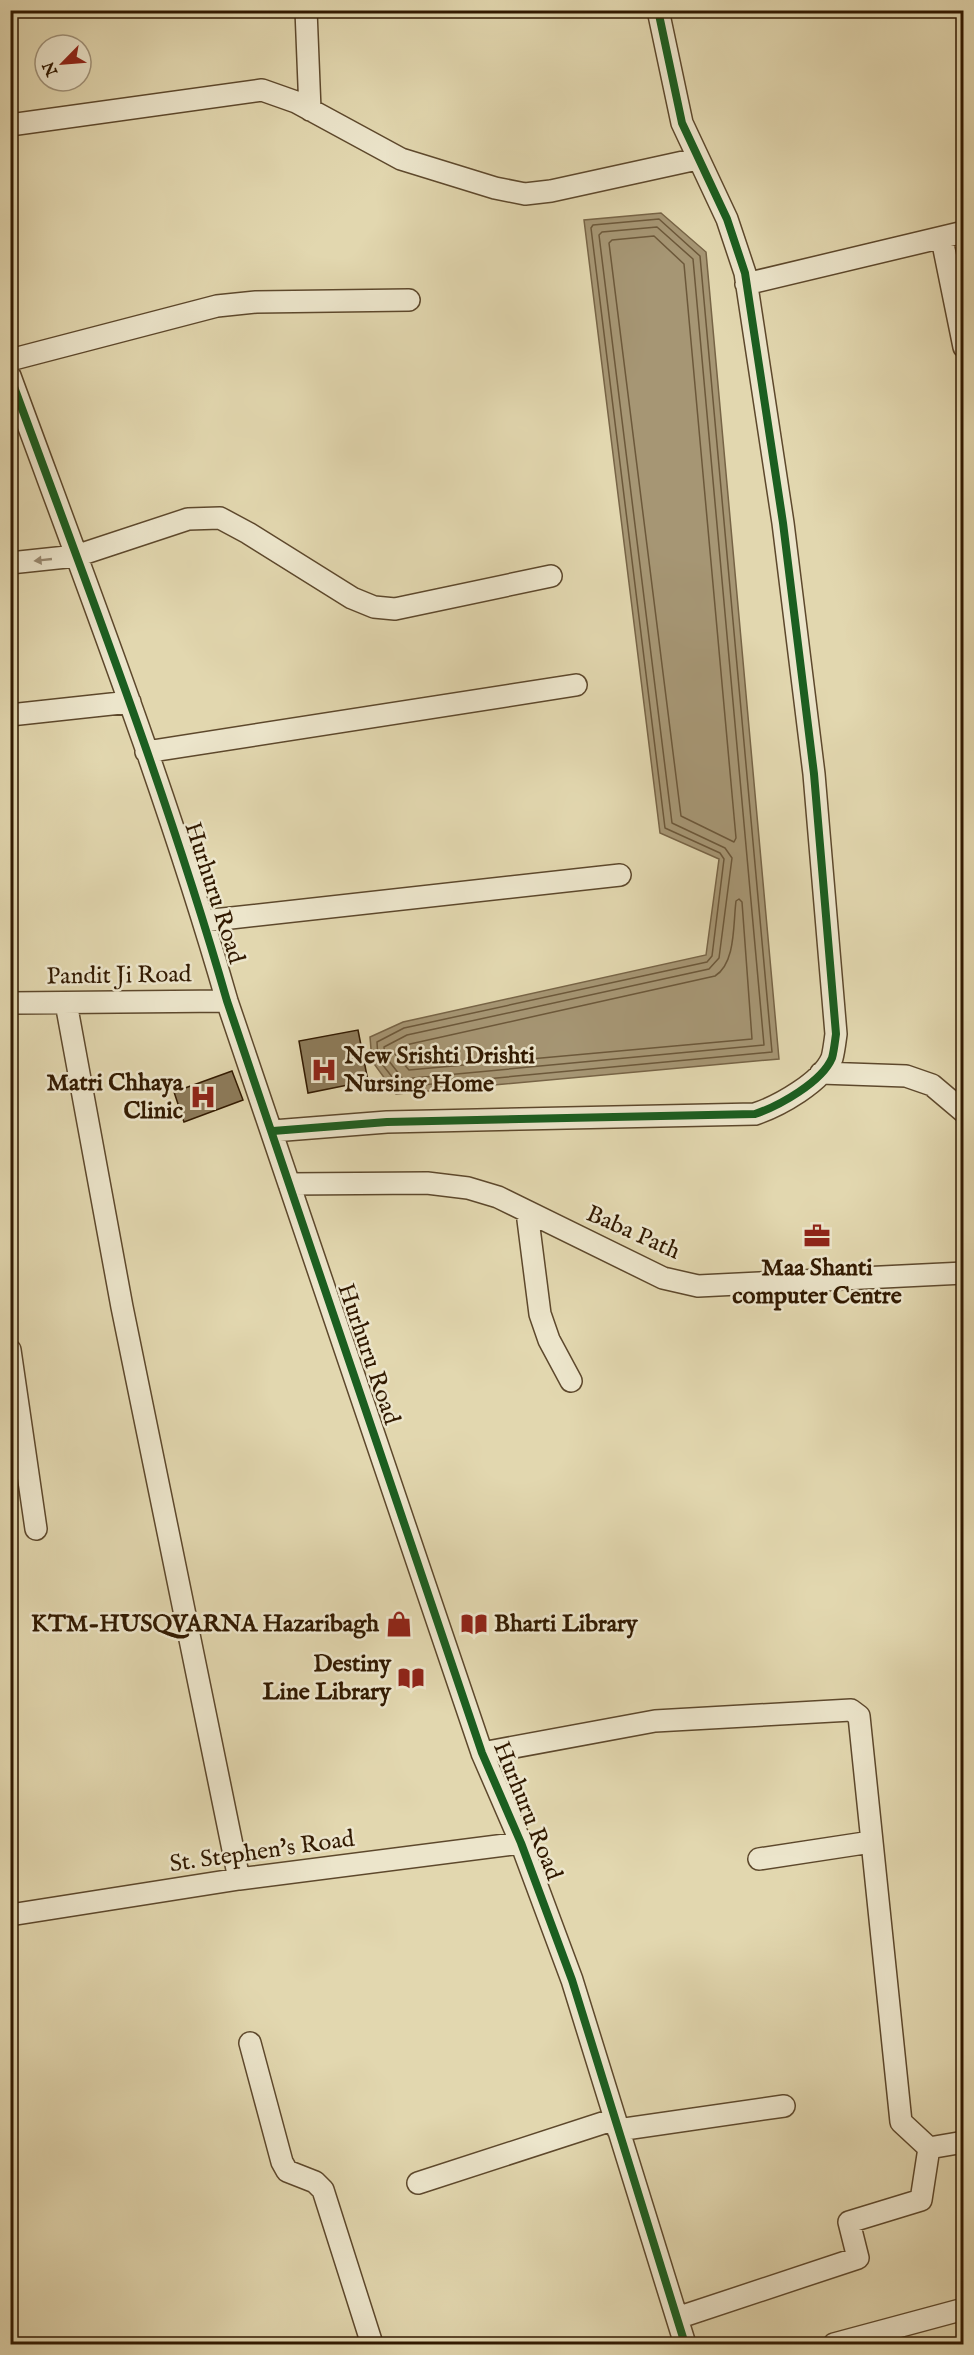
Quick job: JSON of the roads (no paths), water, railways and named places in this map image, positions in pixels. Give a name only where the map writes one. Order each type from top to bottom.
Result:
[{"type":"street","points":[[306,10],[310,110]]},
{"type":"street","points":[[273,1131],[387,1122],[756,1114],[780,1106],[821,1073],[832,1058],[836,1034],[814,774],[783,523],[746,284],[737,243],[682,123],[658,10]]},
{"type":"street","points":[[10,125],[262,90],[274,92],[401,159],[495,188],[525,194],[551,191],[697,159]]},
{"type":"street","points":[[746,284],[942,239],[963,232]]},
{"type":"street","points":[[942,239],[963,347]]},
{"type":"street","points":[[10,360],[217,306],[256,302],[409,300]]},
{"type":"street","name":"Hurhuru Road","points":[[10,376],[130,702],[204,921],[227,1001],[273,1131],[482,1753],[521,1843],[572,1980],[685,2344]]},
{"type":"street","points":[[10,563],[76,556],[188,519],[220,519],[248,533],[352,598],[374,607],[395,609],[551,576]]},
{"type":"street","points":[[146,752],[576,685]]},
{"type":"street","points":[[10,715],[130,702]]},
{"type":"street","points":[[204,921],[620,874]]},
{"type":"street","name":"Pandit Ji Road","points":[[10,1003],[227,1001]]},
{"type":"street","points":[[66,1003],[122,1307],[239,1879]]},
{"type":"street","points":[[821,1073],[906,1076],[932,1085],[963,1112]]},
{"type":"street","name":"Baba Path","points":[[290,1184],[427,1183],[468,1188],[498,1197],[663,1278],[698,1286],[963,1273]]},
{"type":"street","points":[[528,1212],[540,1314],[549,1340],[571,1381]]},
{"type":"street","points":[[10,1350],[36,1529]]},
{"type":"street","points":[[482,1753],[655,1721],[850,1710],[859,1716],[901,2122],[929,2148]]},
{"type":"street","points":[[759,1859],[871,1842]]},
{"type":"street","name":"St. Stephen's Road","points":[[10,1915],[239,1879],[521,1843]]},
{"type":"street","points":[[250,2043],[282,2162],[287,2171],[315,2182],[323,2190],[372,2344]]},
{"type":"street","points":[[418,2183],[617,2125],[784,2106]]},
{"type":"street","points":[[929,2148],[963,2142]]},
{"type":"street","points":[[677,2318],[858,2258],[849,2222],[921,2200],[929,2148]]},
{"type":"street","points":[[834,2344],[963,2309]]},
{"type":"water","points":[[661,213],[706,252],[779,1059],[396,1094],[372,1061],[370,1037],[403,1022],[706,955],[719,859],[660,833],[584,220]]},
{"type":"place","name":"New Srishti Drishti Nursing Home","points":[[324,1070]]},
{"type":"place","name":"Matri Chhaya Clinic","points":[[203,1097]]},
{"type":"place","name":"Maa Shanti computer Centre","points":[[817,1236]]},
{"type":"place","name":"KTM-HUSQVARNA Hazaribagh","points":[[399,1624]]},
{"type":"place","name":"Bharti Library","points":[[474,1624]]},
{"type":"place","name":"Destiny Line Library","points":[[411,1678]]}]
